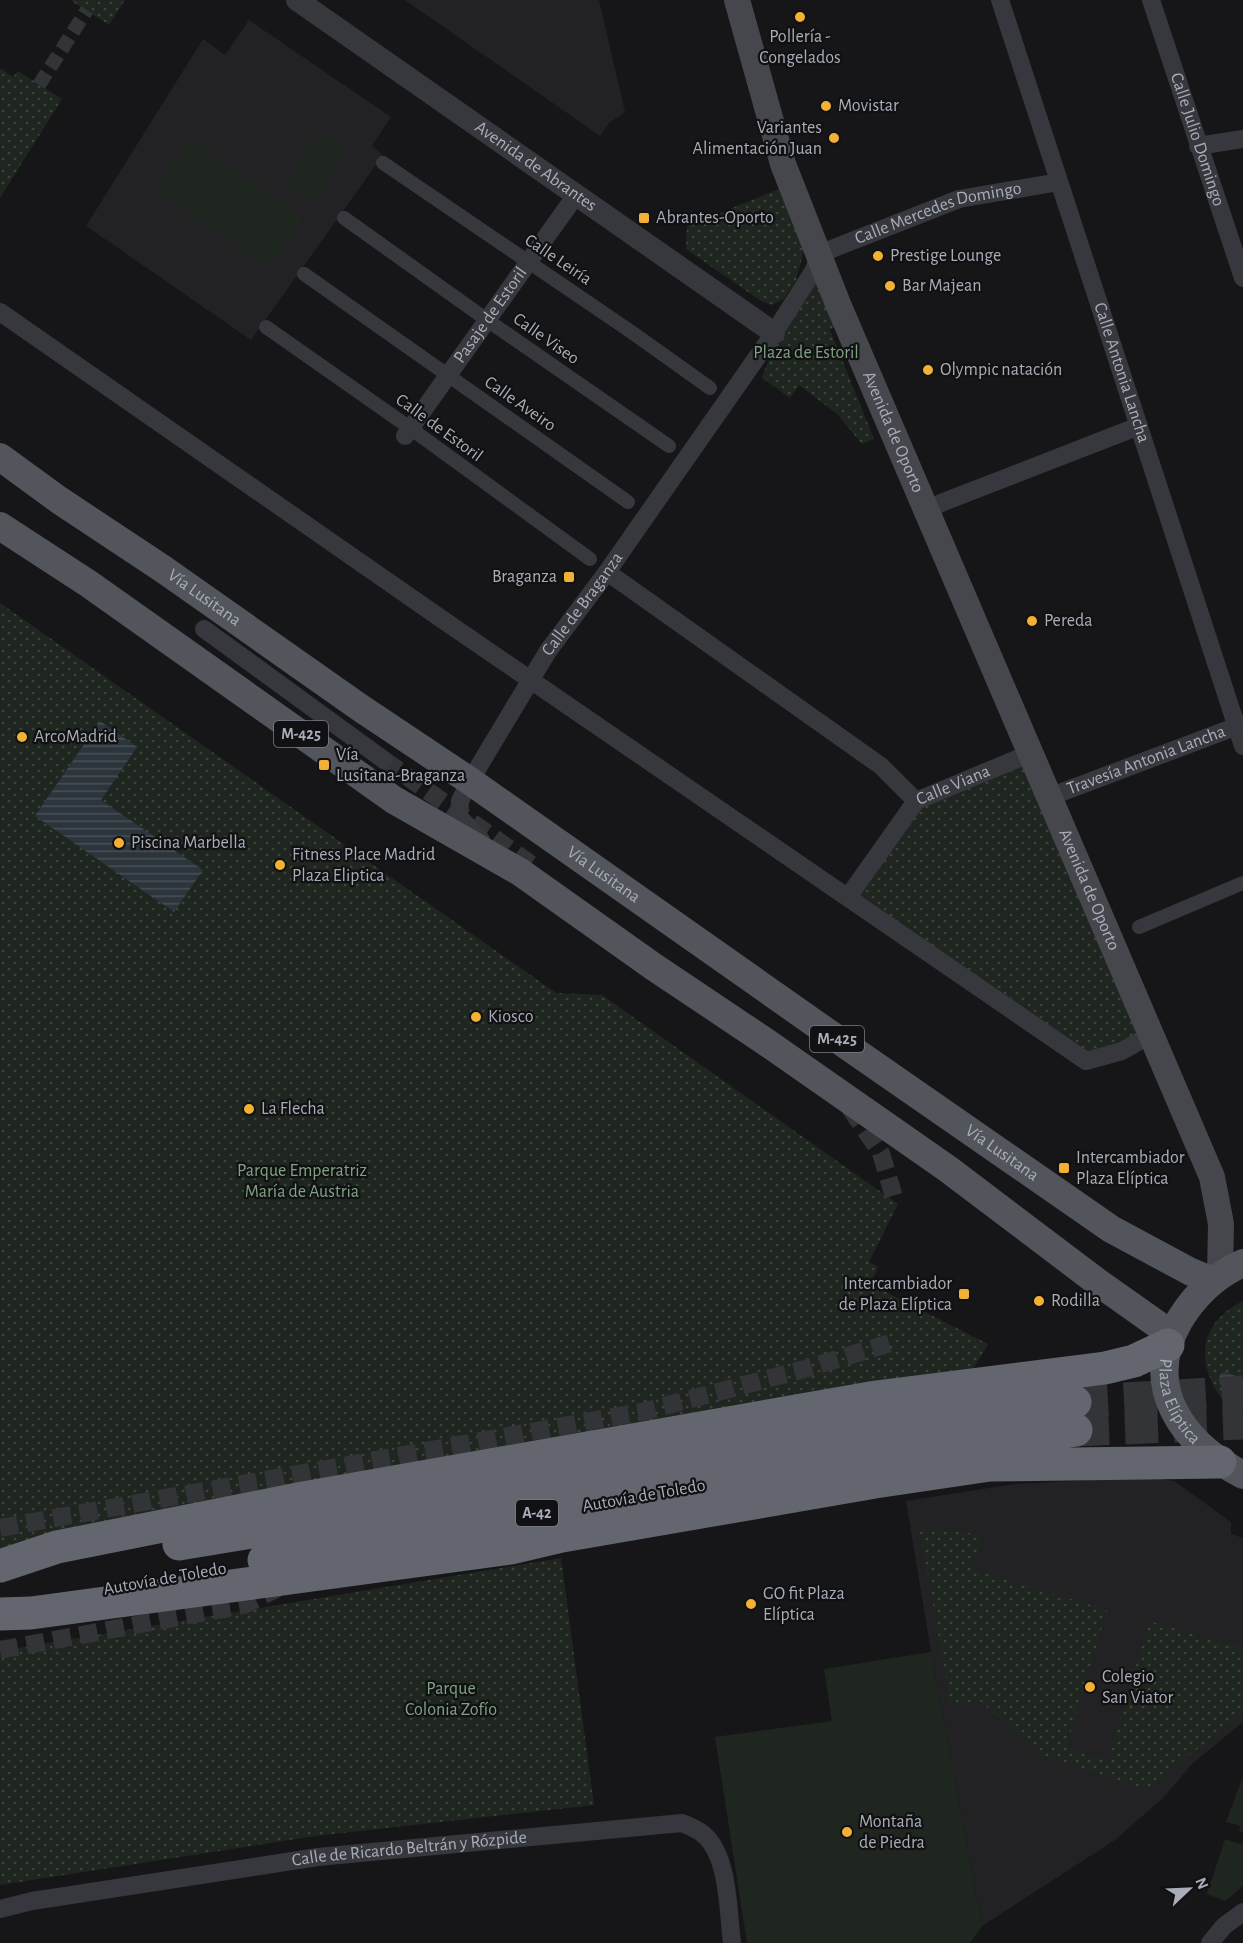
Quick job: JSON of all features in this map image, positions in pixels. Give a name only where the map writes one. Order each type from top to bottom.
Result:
[{"type":"highway","points":[[0,1566],[57,1547],[298,1499],[876,1397],[1105,1368],[1134,1361],[1170,1342]]},
{"type":"highway","name":"Autovía de Toledo","points":[[0,1566],[193,1542],[599,1475],[916,1419],[1076,1416],[921,1448],[417,1533],[0,1609]]},
{"type":"highway","points":[[0,1614],[31,1613],[511,1548],[562,1536],[875,1482],[990,1465],[1083,1462],[1231,1469]]},
{"type":"main road","name":"Avenida de Oporto","points":[[737,0],[783,164],[838,304],[1212,1177],[1221,1224],[1226,1273]]},
{"type":"main road","name":"Vía Lusitana","points":[[0,457],[58,500],[163,569],[362,709],[471,781],[1112,1229],[1191,1272],[1226,1273]]},
{"type":"main road","name":"M-425","points":[[0,526],[89,584],[394,800],[520,873]]},
{"type":"main road","points":[[520,873],[948,1169],[1161,1327],[1170,1342]]},
{"type":"main road","name":"Plaza Elíptica","points":[[1226,1273],[1185,1311],[1165,1357],[1164,1380],[1170,1405],[1184,1429],[1231,1469]]},
{"type":"street","name":"Avenida de Abrantes","points":[[297,0],[774,333]]},
{"type":"street","name":"Calle Antonia Lancha","points":[[999,0],[1240,725],[1243,746]]},
{"type":"street","name":"Calle Julio Domingo","points":[[1151,0],[1243,278]]},
{"type":"street","points":[[1198,146],[1243,139]]},
{"type":"street","name":"Calle Leiría","points":[[384,163],[710,388]]},
{"type":"street","name":"Calle Mercedes Domingo","points":[[819,254],[959,199],[1059,182]]},
{"type":"street","name":"Pasaje de Estoril","points":[[407,432],[576,195]]},
{"type":"street","name":"Calle Viseo","points":[[344,218],[486,320],[669,446]]},
{"type":"street","points":[[774,333],[814,270],[819,254]]},
{"type":"street","name":"Calle Aveiro","points":[[304,273],[628,502]]},
{"type":"street","points":[[0,312],[1086,1061],[1122,1051],[1150,1035]]},
{"type":"street","name":"Calle de Estoril","points":[[266,327],[407,432],[590,560]]},
{"type":"street","name":"Calle de Braganza","points":[[520,873],[478,838],[459,817],[460,801],[548,651],[607,572],[774,333]]},
{"type":"street","name":"Avenida de Oporto","points":[[926,512],[941,503],[1139,426]]},
{"type":"street","points":[[607,572],[881,766],[916,801]]},
{"type":"street","points":[[204,629],[384,760]]},
{"type":"street","name":"Travesía Antonia Lancha","points":[[1049,796],[1240,725]]},
{"type":"street","name":"Calle Viana","points":[[848,897],[916,801],[1032,753]]},
{"type":"street","points":[[1139,927],[1243,883]]},
{"type":"street","name":"Calle de Ricardo Beltrán y Rózpide","points":[[0,1909],[32,1901],[318,1857],[682,1823],[703,1834],[714,1847],[722,1866],[732,1943]]},
{"type":"street","points":[[1210,1943],[1224,1926],[1243,1912]]},
{"type":"shaded area","points":[[405,0],[599,0],[625,112],[609,123],[600,136]]},
{"type":"shaded area","points":[[249,20],[391,117],[372,146],[383,155],[251,340],[86,226],[203,39],[225,55]]},
{"type":"shaded area","name":"Piscina Marbella","points":[[100,721],[137,747],[101,800],[203,870],[174,912],[35,816]]},
{"type":"shaded area","points":[[1225,1372],[1243,1379],[1243,1412],[1219,1381],[1220,1374]]},
{"type":"shaded area","name":"Colegio San Viator","points":[[1146,1477],[1174,1481],[1231,1522],[1231,1534],[1243,1538],[1243,1722],[1192,1764],[1163,1798],[1115,1840],[982,1926],[931,1652],[906,1501],[1014,1484]]},
{"type":"green space","points":[[70,0],[125,0],[109,25]]},
{"type":"green space","points":[[0,68],[13,77],[18,71],[62,99],[0,198]]},
{"type":"green space","points":[[319,132],[346,150],[310,204],[283,185]]},
{"type":"green space","points":[[190,139],[303,218],[268,268],[155,189]]},
{"type":"green space","points":[[782,188],[804,250],[796,280],[783,300],[771,305],[761,301],[686,249],[687,226]]},
{"type":"green space","name":"Plaza de Estoril","points":[[818,281],[837,326],[830,330],[874,439],[862,444],[837,414],[799,385],[790,398],[762,378],[779,333]]},
{"type":"green space","name":"Parque Emperatriz María de Austria","points":[[0,603],[556,993],[602,995],[898,1204],[869,1262],[878,1267],[870,1284],[988,1344],[970,1374],[0,1550]]},
{"type":"green space","points":[[1031,753],[1150,1035],[1086,1061],[848,897],[916,801]]},
{"type":"green space","points":[[1243,1301],[1243,1420],[1228,1406],[1217,1391],[1209,1375],[1205,1359],[1206,1342],[1212,1327],[1225,1313]]},
{"type":"green space","points":[[935,1528],[982,1535],[972,1569],[1107,1610],[1066,1748],[1108,1760],[1149,1621],[1243,1649],[1243,1712],[1147,1790],[1044,1756],[979,1700],[951,1706],[920,1531]]},
{"type":"green space","name":"Parque Colonia Zofío","points":[[561,1558],[594,1805],[315,1836],[0,1885],[0,1651]]},
{"type":"green space","name":"Montaña de Piedra","points":[[931,1652],[982,1926],[970,1943],[747,1943],[715,1737],[832,1721],[824,1669]]},
{"type":"green space","points":[[1243,1776],[1243,1832],[1239,1831],[1240,1826],[1226,1822]]},
{"type":"green space","points":[[1225,1839],[1241,1844],[1243,1841],[1243,1886],[1225,1901],[1207,1894]]},
{"type":"tunnel","points":[[39,85],[87,10]]},
{"type":"tunnel","points":[[384,760],[532,865]]},
{"type":"tunnel","points":[[850,1108],[881,1153],[894,1197]]},
{"type":"tunnel","points":[[0,1528],[646,1411],[801,1370],[894,1342]]},
{"type":"tunnel","points":[[1075,1402],[1243,1392]]},
{"type":"tunnel","points":[[1076,1430],[1243,1423]]},
{"type":"tunnel","points":[[0,1650],[244,1605],[278,1588]]},
{"type":"place","name":"Pollería - Congelados","points":[[800,17]]},
{"type":"place","name":"Movistar","points":[[826,106]]},
{"type":"place","name":"Variantes Alimentación Juan","points":[[834,138]]},
{"type":"place","name":"Abrantes-Oporto","points":[[644,218]]},
{"type":"place","name":"Prestige Lounge","points":[[878,256]]},
{"type":"place","name":"Bar Majean","points":[[890,286]]},
{"type":"place","name":"Olympic natación","points":[[928,370]]},
{"type":"place","name":"Braganza","points":[[569,577]]},
{"type":"place","name":"Pereda","points":[[1032,621]]},
{"type":"place","name":"ArcoMadrid","points":[[22,737]]},
{"type":"place","name":"Vía Lusitana-Braganza","points":[[324,765]]},
{"type":"place","name":"Piscina Marbella","points":[[119,843]]},
{"type":"place","name":"Fitness Place Madrid Plaza Eliptica","points":[[280,865]]},
{"type":"place","name":"Kiosco","points":[[476,1017]]},
{"type":"place","name":"La Flecha","points":[[249,1109]]},
{"type":"place","name":"Intercambiador Plaza Elíptica","points":[[1064,1168]]},
{"type":"place","name":"Intercambiador de Plaza Elíptica","points":[[964,1294]]},
{"type":"place","name":"Rodilla","points":[[1039,1301]]},
{"type":"place","name":"GO fit Plaza Elíptica","points":[[751,1604]]},
{"type":"place","name":"Colegio San Viator","points":[[1090,1687]]},
{"type":"place","name":"Montaña de Piedra","points":[[847,1832]]}]
